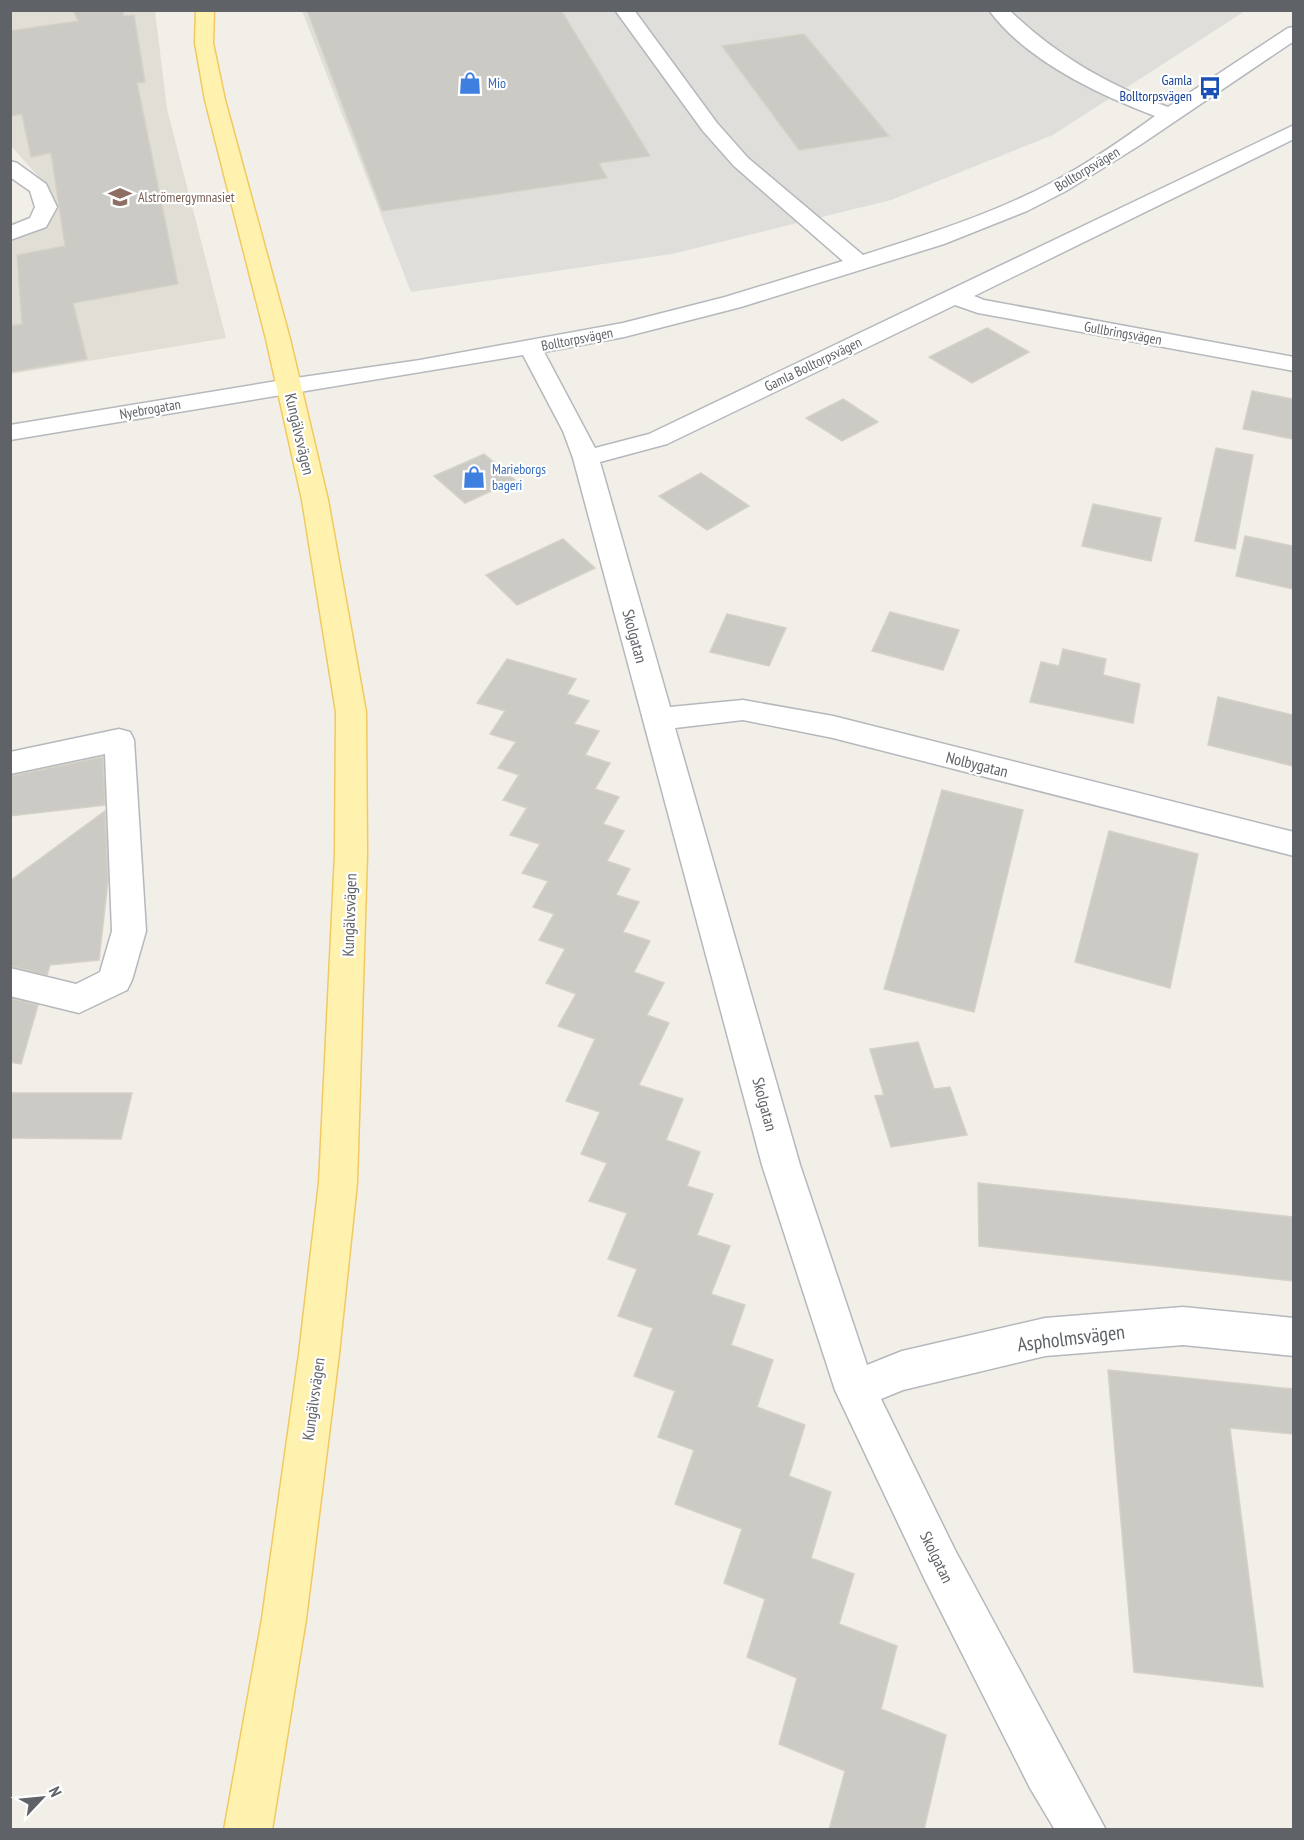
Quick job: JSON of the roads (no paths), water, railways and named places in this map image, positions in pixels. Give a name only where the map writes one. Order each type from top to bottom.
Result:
[{"type":"main road","name":"Kungälvsvägen","points":[[205,10],[204,43],[225,144],[289,386],[315,500],[351,712],[351,866],[337,1195],[319,1354],[284,1619],[248,1830]]},
{"type":"street","points":[[624,10],[710,127],[741,162],[786,203],[858,262]]},
{"type":"street","points":[[998,10],[1041,51],[1062,66],[1094,85],[1172,115]]},
{"type":"street","name":"Bolltorpsvägen","points":[[289,386],[420,367],[674,319],[936,239],[1059,187],[1172,115],[1293,32]]},
{"type":"street","name":"Gamla Bolltorpsvägen","points":[[586,458],[658,439],[1178,189],[1293,131]]},
{"type":"street","points":[[10,167],[39,188],[46,207],[38,222],[10,234]]},
{"type":"street","name":"Gullbringsvägen","points":[[954,296],[978,306],[1293,364]]},
{"type":"street","name":"Skolgatan","points":[[530,347],[575,431],[586,458],[781,1165],[855,1390],[940,1565],[1047,1771],[1082,1830]]},
{"type":"street","name":"Nyebrogatan","points":[[10,433],[289,386]]},
{"type":"street","name":"Nolbygatan","points":[[658,719],[743,710],[833,727],[1293,843]]},
{"type":"street","points":[[10,763],[119,740],[129,931],[116,980],[80,999],[10,982]]},
{"type":"street","name":"Aspholmsvägen","points":[[855,1390],[902,1371],[1045,1337],[1183,1326],[1293,1337]]},
{"type":"place","name":"Mio","points":[[470,83]]},
{"type":"place","name":"Gamla Bolltorpsvägen","points":[[1210,88]]},
{"type":"place","name":"Alströmergymnasiet","points":[[120,197]]},
{"type":"place","name":"Marieborgs bageri","points":[[474,477]]}]
